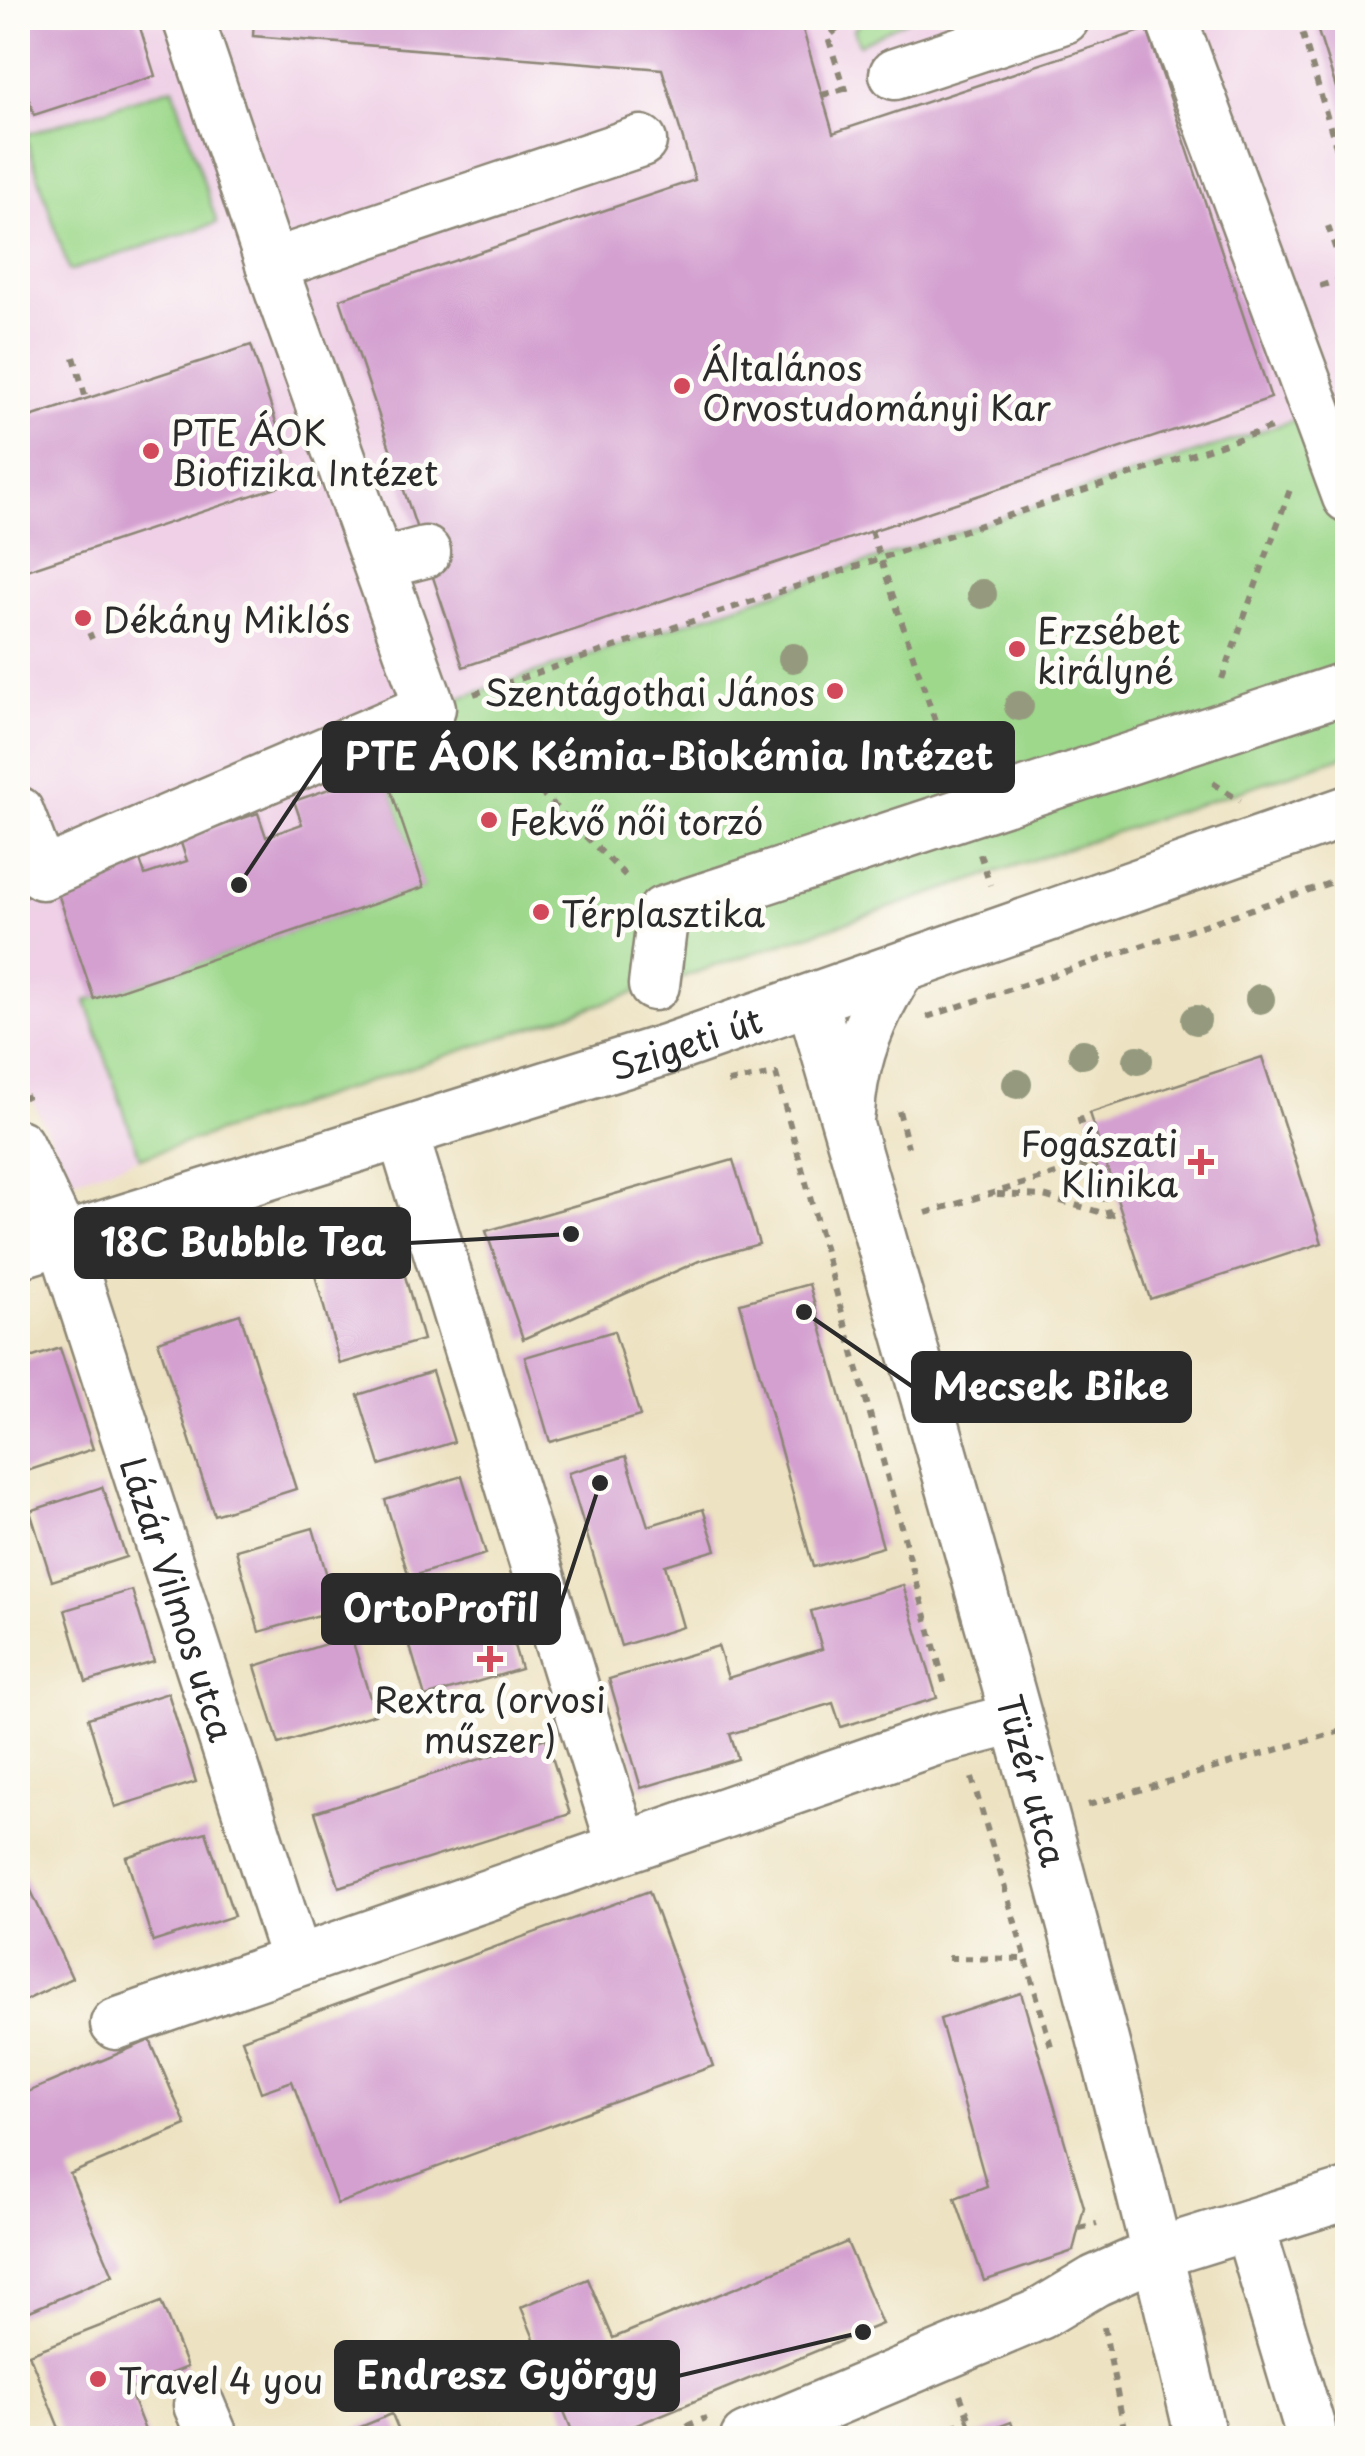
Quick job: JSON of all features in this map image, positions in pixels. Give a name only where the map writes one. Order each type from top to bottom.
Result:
[{"type":"street","points":[[188,18],[276,278],[440,705]]},
{"type":"street","points":[[895,74],[1064,18]]},
{"type":"street","points":[[1172,18],[1330,420],[1348,497]]},
{"type":"street","points":[[276,278],[641,141]]},
{"type":"street","points":[[276,278],[317,309],[413,555],[440,705]]},
{"type":"street","points":[[654,986],[663,912],[965,810],[1348,688]]},
{"type":"street","points":[[18,812],[42,874],[440,705]]},
{"type":"street","name":"Szigeti út","points":[[40,1245],[403,1136],[812,1000],[1348,810]]},
{"type":"street","name":"Tüzér utca","points":[[848,1125],[857,1064],[874,1008],[900,969]]},
{"type":"street","name":"Tüzér utca","points":[[812,1000],[1014,1719],[1158,2253],[1202,2438]]},
{"type":"street","points":[[403,1136],[623,1848]]},
{"type":"street","name":"Lázár Vilmos utca","points":[[18,1145],[40,1245],[296,1960]]},
{"type":"street","points":[[116,2024],[623,1848],[1014,1719]]},
{"type":"street","points":[[774,2433],[1040,2314],[1095,2282],[1158,2253],[1347,2196]]},
{"type":"street","points":[[1249,2225],[1310,2429]]},
{"type":"path","points":[[1298,18],[1342,167],[1348,166]]},
{"type":"path","points":[[822,95],[844,89]]},
{"type":"path","points":[[1328,226],[1348,288]]},
{"type":"path","points":[[74,357],[86,399]]},
{"type":"path","points":[[663,912],[440,705],[881,559],[1330,420]]},
{"type":"path","points":[[1287,830],[1182,741],[1330,420]]},
{"type":"path","points":[[871,531],[992,890]]},
{"type":"path","points":[[83,618],[92,640]]},
{"type":"path","points":[[918,1020],[1348,876]]},
{"type":"path","points":[[780,1088],[959,1734],[1058,2072]]},
{"type":"path","points":[[898,1104],[912,1161]]},
{"type":"path","points":[[1079,1117],[1109,1215]]},
{"type":"path","points":[[926,1213],[1094,1164]]},
{"type":"path","points":[[991,1194],[1044,1196],[1109,1215],[1121,1212]]},
{"type":"path","points":[[921,1196],[931,1232]]},
{"type":"path","points":[[1087,1805],[1348,1729]]},
{"type":"path","points":[[1083,1787],[1090,1819]]},
{"type":"path","points":[[948,1958],[1026,1959]]},
{"type":"path","points":[[1096,2204],[1102,2223],[1095,2282],[1126,2438]]},
{"type":"path","points":[[1079,2228],[1102,2223]]},
{"type":"path","points":[[958,2391],[976,2436]]},
{"type":"path","points":[[921,2438],[970,2420]]},
{"type":"shaded area","name":"Általános Orvostudományi Kar","points":[[18,18],[1347,18],[1347,755],[71,1181],[18,1070]]},
{"type":"green space","points":[[867,18],[910,18],[859,45],[854,29]]},
{"type":"green space","points":[[173,87],[217,223],[69,271],[25,135]]},
{"type":"green space","points":[[1318,412],[1347,497],[1347,755],[140,1158],[86,1001],[423,887],[372,734],[430,708]]},
{"type":"building","points":[[18,18],[137,18],[155,76],[34,115],[18,65]]},
{"type":"building","points":[[254,18],[808,18],[801,23],[833,133],[1147,29],[1271,398],[463,667],[340,299],[695,180],[662,69],[253,36]]},
{"type":"building","points":[[1348,18],[1347,122],[1316,25]]},
{"type":"building","name":"PTE ÁOK Biofizika Intézet","points":[[251,345],[295,481],[18,573],[18,421]]},
{"type":"building","points":[[384,770],[424,887],[94,999],[54,882],[138,854],[145,875],[187,861],[180,840],[258,813],[266,837],[302,824],[294,801]]},
{"type":"building","name":"Fogászati Klinika","points":[[1262,1057],[1322,1243],[1150,1299],[1089,1113]]},
{"type":"building","points":[[733,1160],[759,1244],[699,1261],[523,1339],[486,1231]]},
{"type":"building","points":[[396,1244],[423,1340],[340,1364],[313,1268]]},
{"type":"building","points":[[809,1284],[883,1547],[813,1567],[740,1303]]},
{"type":"building","points":[[240,1314],[296,1489],[214,1515],[158,1341]]},
{"type":"building","points":[[614,1331],[640,1416],[550,1442],[525,1357]]},
{"type":"building","points":[[60,1348],[93,1449],[18,1474],[18,1362]]},
{"type":"building","points":[[432,1371],[454,1442],[380,1465],[358,1395]]},
{"type":"building","points":[[626,1456],[648,1526],[703,1509],[716,1550],[665,1565],[683,1627],[621,1646],[568,1473]]},
{"type":"building","points":[[462,1476],[486,1554],[409,1577],[385,1500]]},
{"type":"building","points":[[102,1487],[126,1557],[52,1581],[30,1511]]},
{"type":"building","points":[[313,1528],[337,1610],[259,1632],[236,1550]]},
{"type":"building","points":[[496,1585],[521,1669],[425,1697],[408,1639],[440,1630],[433,1604]]},
{"type":"building","points":[[903,1585],[937,1698],[841,1727],[833,1703],[730,1734],[738,1759],[641,1788],[609,1679],[718,1646],[728,1678],[822,1649],[811,1611]]},
{"type":"building","points":[[132,1590],[154,1662],[86,1682],[65,1610]]},
{"type":"building","points":[[351,1636],[375,1714],[279,1744],[255,1666]]},
{"type":"building","points":[[168,1693],[196,1782],[115,1807],[88,1718]]},
{"type":"building","points":[[546,1738],[570,1814],[339,1887],[315,1812]]},
{"type":"building","points":[[206,1832],[234,1916],[153,1942],[126,1857]]},
{"type":"building","points":[[18,1863],[72,1978],[18,2004]]},
{"type":"building","points":[[649,1891],[713,2066],[337,2204],[292,2081],[261,2092],[242,2039]]},
{"type":"building","points":[[1021,1993],[1084,2207],[1073,2251],[984,2281],[955,2198],[987,2186],[940,2019]]},
{"type":"building","points":[[150,2040],[186,2125],[70,2174],[113,2275],[18,2316],[18,2096]]},
{"type":"building","points":[[847,2242],[882,2324],[605,2438],[575,2438],[521,2307],[588,2279],[613,2338]]},
{"type":"building","name":"Travel 4 you","points":[[161,2302],[187,2367],[129,2390],[148,2438],[63,2438],[29,2354]]},
{"type":"building","points":[[392,2414],[402,2438],[334,2438]]},
{"type":"building","points":[[1011,2422],[1017,2438],[969,2438]]},
{"type":"place","name":"Általános Orvostudományi Kar","points":[[682,386]]},
{"type":"place","name":"PTE ÁOK Biofizika Intézet","points":[[151,451]]},
{"type":"place","name":"Dékány Miklós","points":[[83,618]]},
{"type":"place","name":"Erzsébet királyné","points":[[1017,649]]},
{"type":"place","name":"Szentágothai János","points":[[835,691]]},
{"type":"place","name":"Fekvő női torzó","points":[[489,820]]},
{"type":"place","name":"PTE ÁOK Kémia-Biokémia Intézet","points":[[239,885]]},
{"type":"place","name":"Térplasztika","points":[[541,912]]},
{"type":"place","name":"Fogászati Klinika","points":[[1201,1162]]},
{"type":"place","name":"18C Bubble Tea","points":[[571,1234]]},
{"type":"place","name":"Mecsek Bike","points":[[804,1312]]},
{"type":"place","name":"OrtoProfil","points":[[600,1483]]},
{"type":"place","name":"Rextra (orvosi műszer)","points":[[490,1659]]},
{"type":"place","name":"Endresz György","points":[[863,2332]]},
{"type":"place","name":"Travel 4 you","points":[[98,2379]]}]
